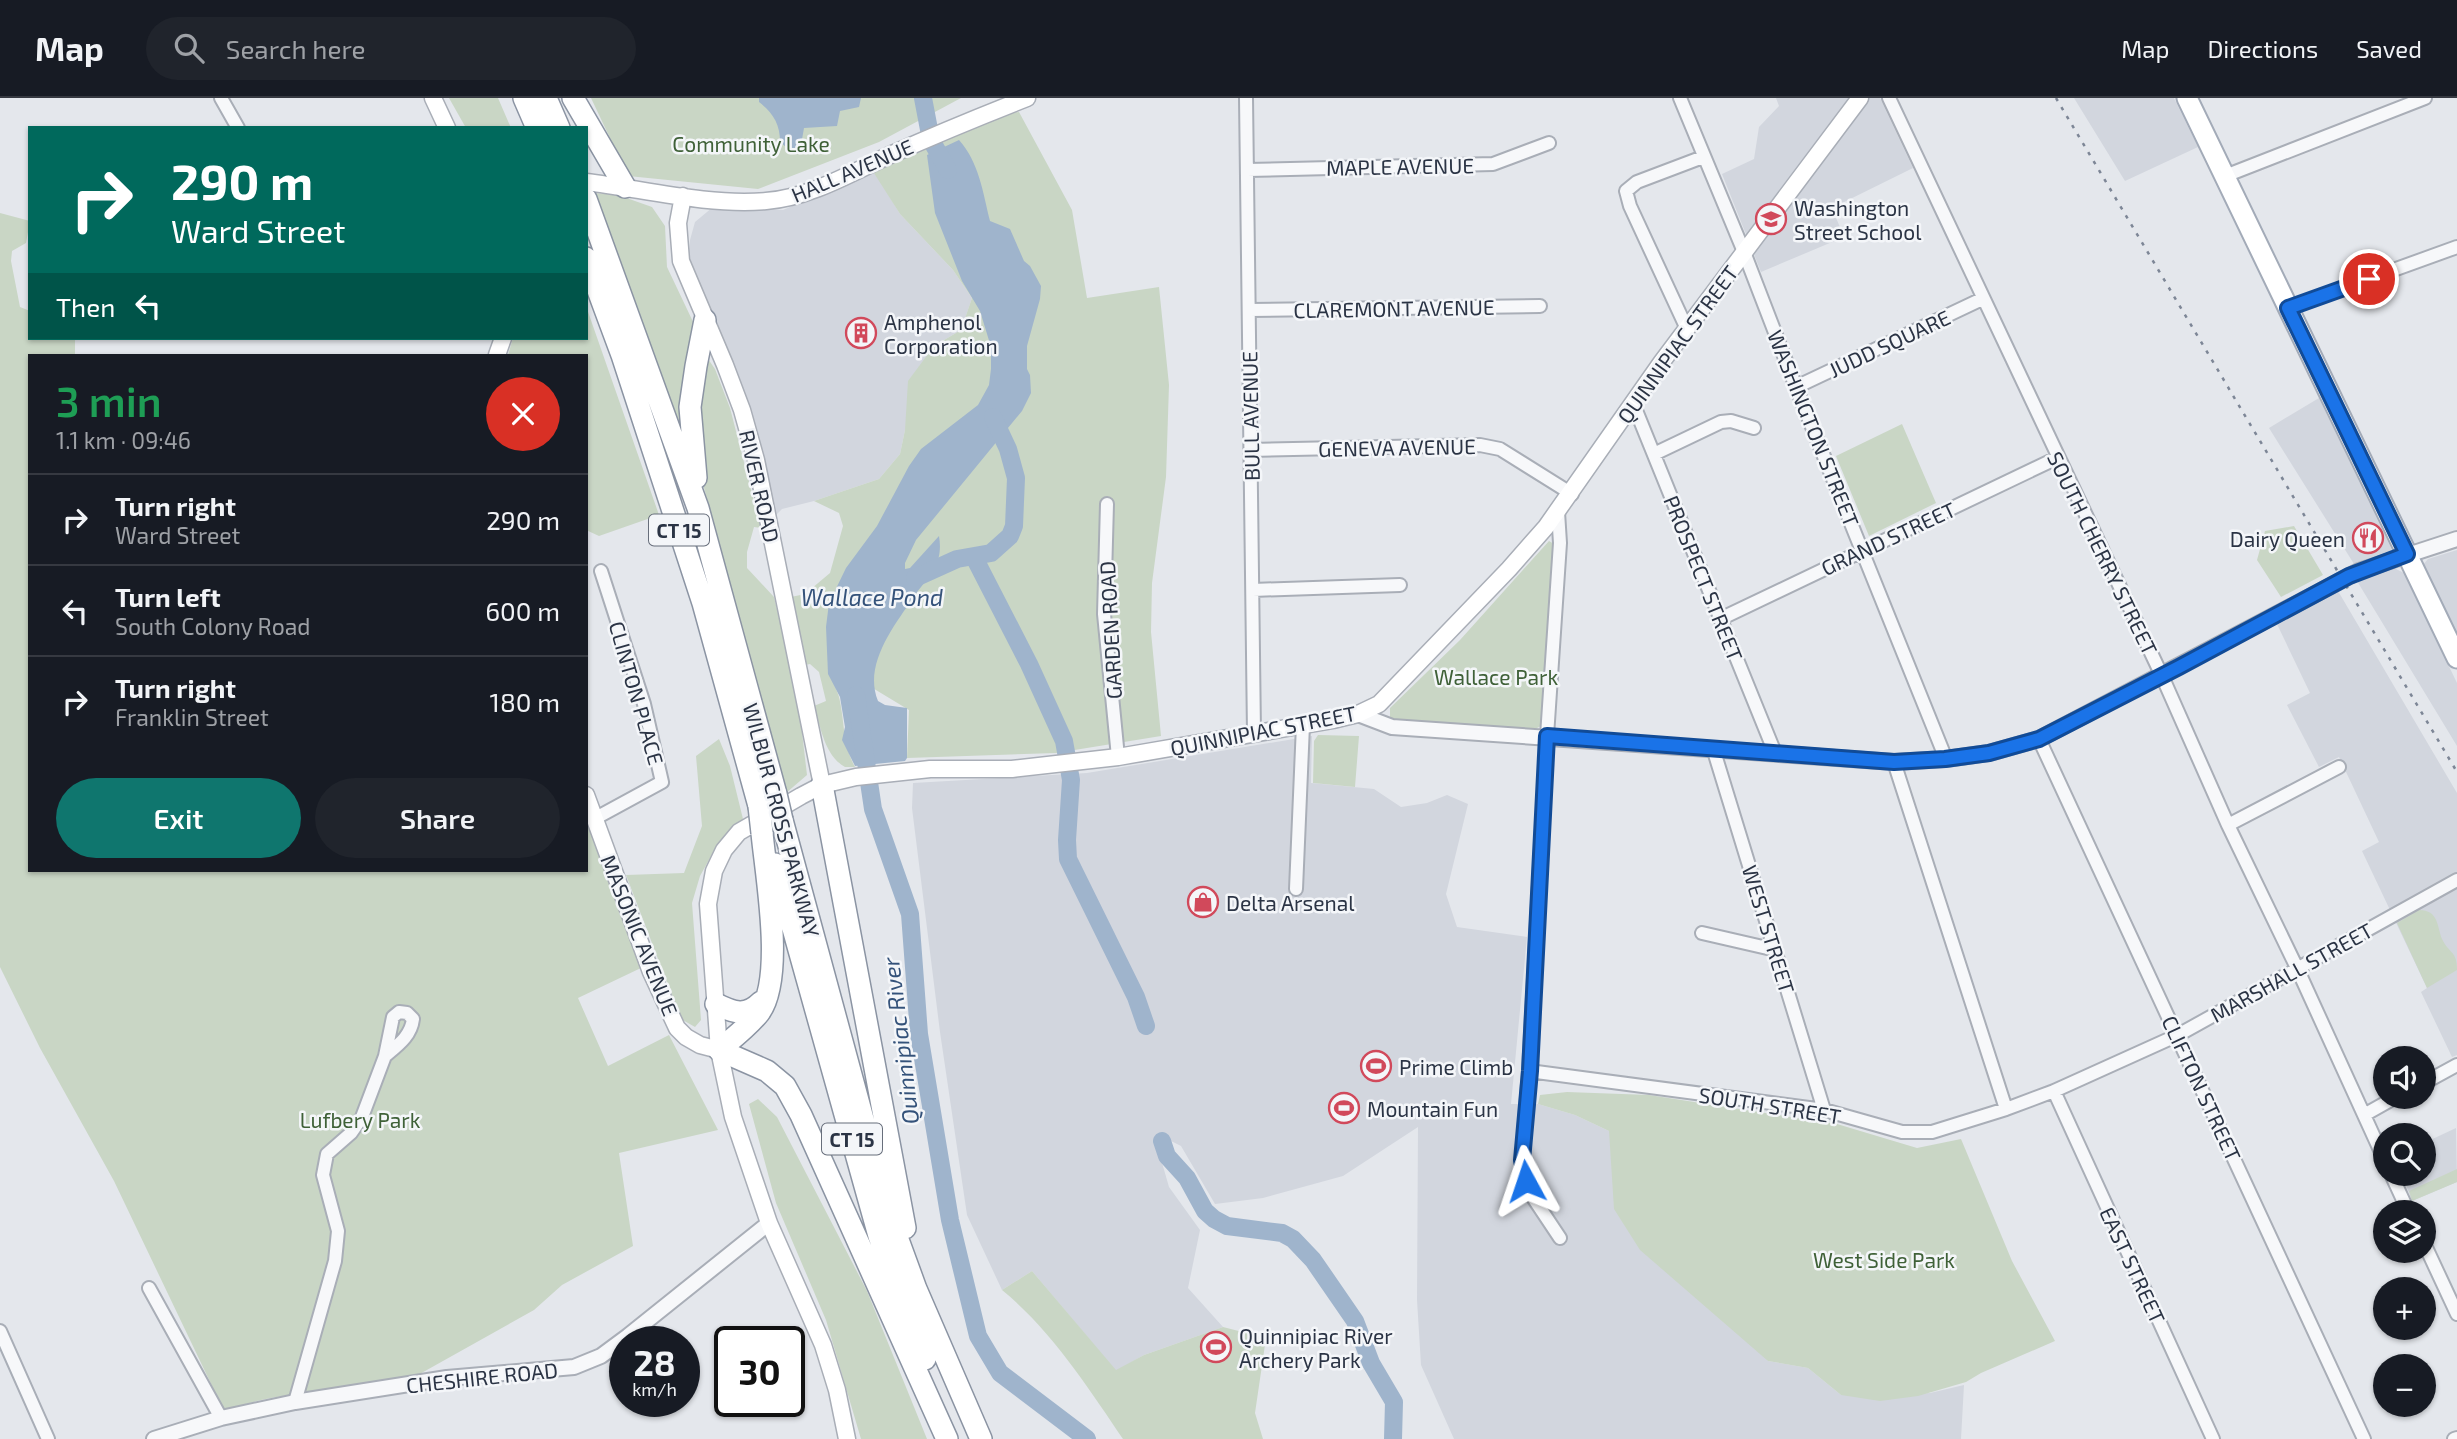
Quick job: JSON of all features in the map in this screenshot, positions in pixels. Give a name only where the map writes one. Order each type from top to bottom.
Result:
[{"type":"highway","points":[[524,98],[536,126]]},
{"type":"highway","points":[[546,98],[557,126]]},
{"type":"highway","points":[[573,98],[625,187]]},
{"type":"highway","name":"WILBUR CROSS PARKWAY","points":[[588,188],[698,508],[768,800],[770,828],[879,1237],[916,1338],[960,1439]]},
{"type":"highway","name":"WILBUR CROSS PARKWAY","points":[[588,263],[622,355],[768,800]]},
{"type":"highway","points":[[698,508],[690,407],[705,320]]},
{"type":"highway","points":[[822,785],[916,1289]]},
{"type":"highway","points":[[770,828],[773,964],[768,996],[760,1013],[719,1050],[767,1071],[785,1086],[801,1115],[947,1439]]},
{"type":"highway","name":"WILBUR CROSS PARKWAY","points":[[770,828],[889,1215],[916,1289],[981,1439]]},
{"type":"highway","points":[[716,1004],[731,1012],[743,1014],[754,1009],[768,996]]},
{"type":"main road","points":[[433,98],[446,126]]},
{"type":"main road","name":"HALL AVENUE","points":[[588,188],[625,187],[683,196],[763,202],[779,200],[832,181],[964,122],[1027,98]]},
{"type":"main road","name":"QUINNIPIAC STREET","points":[[847,1439],[837,1390],[823,1345],[769,1223],[733,1117],[719,1050],[709,886],[718,860],[739,832],[822,785],[856,777],[930,769],[1012,768],[1118,757],[1358,714],[1385,699],[1522,555],[1558,512],[1633,403],[1860,98]]},
{"type":"main road","points":[[2187,98],[2457,658]]},
{"type":"main road","name":"RIVER ROAD","points":[[683,196],[678,223],[681,261],[742,410],[756,460],[822,785]]},
{"type":"main road","name":"MASONIC AVENUE","points":[[588,801],[651,972],[677,1028],[700,1045],[719,1050]]},
{"type":"street","points":[[221,98],[237,126]]},
{"type":"street","name":"BULL AVENUE","points":[[1246,98],[1254,733]]},
{"type":"street","name":"WASHINGTON STREET","points":[[1680,98],[1945,759]]},
{"type":"street","name":"SOUTH CHERRY STREET","points":[[1889,98],[2162,676],[2228,825],[2373,1135]]},
{"type":"street","points":[[2225,176],[2425,98]]},
{"type":"street","name":"MAPLE AVENUE","points":[[1247,170],[1493,164],[1549,143]]},
{"type":"street","points":[[1687,329],[1630,206],[1626,191],[1637,182],[1703,157]]},
{"type":"street","points":[[2288,308],[2457,247]]},
{"type":"street","name":"JUDD SQUARE","points":[[1796,387],[1982,299]]},
{"type":"street","name":"CLAREMONT AVENUE","points":[[1249,310],[1540,306]]},
{"type":"street","name":"PROSPECT STREET","points":[[1633,403],[1776,753]]},
{"type":"street","points":[[1654,454],[1721,422],[1731,421],[1755,428]]},
{"type":"street","name":"GENEVA AVENUE","points":[[1250,450],[1480,444],[1500,449],[1572,494]]},
{"type":"street","name":"GRAND STREET","points":[[1720,619],[2057,458]]},
{"type":"street","name":"GARDEN ROAD","points":[[1107,503],[1104,614],[1118,757]]},
{"type":"street","points":[[1558,512],[1560,543],[1530,1071],[1522,1160],[1526,1181],[1534,1199],[1560,1238]]},
{"type":"street","points":[[1358,714],[1392,727],[1894,762],[1989,753],[2039,739],[2359,571],[2457,539]]},
{"type":"street","name":"CLINTON PLACE","points":[[594,819],[662,782],[644,704],[601,571]]},
{"type":"street","points":[[1253,590],[1400,584]]},
{"type":"street","points":[[1296,889],[1303,725]]},
{"type":"street","name":"CLIFTON STREET","points":[[2039,739],[2364,1439]]},
{"type":"street","name":"WEST STREET","points":[[1713,748],[1824,1110]]},
{"type":"street","points":[[1894,762],[2006,1109]]},
{"type":"street","points":[[2228,825],[2339,766]]},
{"type":"street","name":"MARSHALL STREET","points":[[2006,1109],[2054,1091],[2178,1035],[2457,880]]},
{"type":"street","points":[[1702,933],[1776,950]]},
{"type":"street","points":[[295,1402],[335,1261],[338,1231],[323,1175],[327,1154],[351,1133],[362,1117],[386,1056]]},
{"type":"street","points":[[2436,1076],[2457,1065]]},
{"type":"street","name":"SOUTH STREET","points":[[1530,1071],[1824,1110],[1902,1132],[1932,1132],[2006,1109]]},
{"type":"street","name":"EAST STREET","points":[[2054,1091],[2213,1439]]},
{"type":"street","points":[[2364,1115],[2375,1109]]},
{"type":"street","name":"CHESHIRE ROAD","points":[[154,1439],[221,1418],[295,1402],[447,1378],[574,1367],[601,1356],[769,1223]]},
{"type":"street","points":[[2433,1263],[2457,1314]]},
{"type":"street","points":[[149,1288],[221,1418]]},
{"type":"street","points":[[0,1331],[48,1439]]},
{"type":"shaded area","points":[[1776,98],[1880,98],[1913,168],[1832,208],[1844,237],[1761,272],[1722,174],[1754,159],[1759,127],[1779,106]]},
{"type":"shaded area","points":[[2074,98],[2174,98],[2198,147],[2125,181]]},
{"type":"shaded area","points":[[874,171],[900,214],[953,270],[972,298],[961,330],[934,346],[905,430],[900,454],[879,479],[782,509],[776,515],[749,408],[688,264],[695,222],[713,207],[783,210]]},
{"type":"shaded area","points":[[2319,398],[2392,550],[2354,564],[2269,428]]},
{"type":"shaded area","points":[[2457,550],[2457,638],[2422,566],[2428,559]]},
{"type":"shaded area","points":[[2392,567],[2404,573],[2457,683],[2457,746],[2357,581]]},
{"type":"shaded area","points":[[2338,591],[2457,793],[2457,1055],[2452,1057],[2421,992],[2427,988],[2362,851],[2379,842],[2339,757],[2319,767],[2287,705],[2310,693],[2276,622]]},
{"type":"shaded area","points":[[1312,736],[1311,783],[1374,789],[1401,807],[1427,803],[1447,795],[1468,804],[1446,894],[1457,927],[1527,937],[1511,1104],[1538,1104],[1575,1115],[1609,1131],[1768,1361],[1808,1368],[1841,1395],[1930,1393],[1964,1385],[1961,1439],[1454,1439],[1421,1365],[1417,1300],[1418,1127],[1343,1176],[1263,1198],[1215,1204],[1181,1146],[1167,1139],[1156,1142],[1169,1187],[1200,1230],[1188,1288],[1223,1327],[1144,1355],[1116,1371],[1032,1271],[1002,1290],[967,1215],[940,1032],[912,808],[913,783],[1087,773]]},
{"type":"shaded area","points":[[2456,1128],[2457,1182],[2412,1200],[2406,1186],[2436,1186],[2436,1137]]},
{"type":"green space","points":[[449,98],[498,98],[510,126],[465,126]]},
{"type":"green space","name":"Community Lake","points":[[591,98],[961,98],[879,142],[758,189],[628,176]]},
{"type":"green space","points":[[1019,112],[1072,210],[1087,298],[1159,287],[1169,385],[1166,477],[1152,583],[1151,632],[1161,736],[1056,753],[907,758],[909,710],[828,661],[830,675],[839,697],[848,749],[855,767],[845,767],[832,755],[821,731],[814,706],[826,701],[819,672],[810,664],[805,665],[791,597],[805,594],[830,573],[843,526],[839,513],[814,501],[879,479],[900,454],[905,430],[908,381],[934,346],[961,330],[972,298],[953,270],[900,214],[872,170],[999,114]]},
{"type":"green space","points":[[594,193],[618,195],[652,207],[665,226],[667,267],[695,326],[684,436],[680,433],[637,306]]},
{"type":"green space","name":"Lufbery Park","points":[[0,213],[28,220],[26,243],[12,251],[11,261],[20,307],[28,310],[28,340],[75,340],[75,354],[28,354],[28,872],[588,872],[588,816],[643,967],[578,998],[608,1066],[669,1035],[718,1130],[619,1153],[633,1246],[562,1285],[534,1310],[409,1380],[278,1397],[224,1411],[114,1181],[40,1048],[0,967]]},
{"type":"green space","points":[[588,312],[659,515],[599,536],[588,531],[588,354],[508,354],[512,340],[588,340]]},
{"type":"green space","points":[[706,356],[715,369],[730,408],[761,528],[754,527],[747,552],[747,568],[774,597],[798,698],[807,775],[786,793],[703,484],[697,429]]},
{"type":"green space","points":[[1902,424],[1936,503],[1869,536],[1836,456]]},
{"type":"green space","points":[[2294,526],[2323,575],[2281,597],[2257,560],[2265,531]]},
{"type":"green space","name":"Wallace Park","points":[[1549,541],[1554,544],[1544,715],[1541,726],[1533,730],[1390,719],[1390,708],[1460,640]]},
{"type":"green space","points":[[1318,735],[1359,736],[1355,787],[1313,783],[1314,741]]},
{"type":"green space","points":[[719,739],[730,766],[743,819],[715,849],[700,876],[692,903],[701,1020],[695,1027],[681,1019],[626,875],[684,873],[702,826],[696,756]]},
{"type":"green space","points":[[2419,910],[2434,916],[2442,939],[2457,964],[2457,970],[2427,988],[2397,923]]},
{"type":"green space","name":"West Side Park","points":[[1567,1092],[1649,1095],[1837,1124],[1917,1148],[1961,1139],[2012,1261],[2055,1341],[1966,1382],[1918,1396],[1880,1401],[1841,1395],[1808,1368],[1768,1361],[1640,1250],[1614,1209],[1609,1131],[1575,1115],[1538,1104],[1540,1095]]},
{"type":"green space","points":[[758,1099],[777,1117],[867,1291],[927,1439],[861,1439],[826,1320],[776,1203],[749,1104]]},
{"type":"green space","points":[[2457,1169],[2457,1182],[2412,1200],[2409,1191],[2420,1186],[2436,1186],[2436,1179]]},
{"type":"green space","name":"Quinnipiac River Archery Park","points":[[1032,1271],[1116,1370],[1144,1355],[1223,1327],[1266,1338],[1255,1413],[1263,1439],[1123,1439],[1053,1341],[1002,1290]]},
{"type":"water","points":[[759,98],[861,98],[859,107],[840,111],[837,126],[804,128],[801,145],[793,153],[780,142],[775,119],[759,102]]},
{"type":"water","name":"Wallace Pond","points":[[959,140],[976,168],[990,221],[1010,229],[1024,261],[1030,266],[1041,286],[1027,346],[1031,393],[1022,411],[916,540],[905,563],[905,569],[910,568],[939,536],[937,563],[890,633],[877,660],[874,674],[878,701],[885,705],[907,708],[907,758],[905,761],[855,766],[842,740],[845,727],[840,697],[828,674],[826,627],[829,603],[846,568],[877,526],[921,449],[978,405],[989,385],[991,347],[980,311],[962,281],[935,213],[927,155]]},
{"type":"waterway","name":"Quinnipiac River","points":[[923,98],[931,140],[948,170]]},
{"type":"waterway","name":"Quinnipiac River","points":[[915,578],[957,559],[991,553],[1010,536],[1014,526],[1016,478],[1008,449],[993,417]]},
{"type":"waterway","name":"Quinnipiac River","points":[[974,557],[1029,664],[1064,741],[1071,780],[1068,859],[1136,997],[1146,1026]]},
{"type":"waterway","name":"Quinnipiac River","points":[[856,695],[873,809],[910,914],[919,1034],[950,1220],[978,1336],[1000,1373],[1087,1439]]},
{"type":"waterway","name":"Quinnipiac River","points":[[1162,1141],[1167,1156],[1187,1178],[1205,1211],[1214,1219],[1227,1226],[1282,1233],[1293,1239],[1313,1260],[1355,1321],[1371,1363],[1394,1402],[1393,1439]]},
{"type":"railway","points":[[2056,98],[2457,772]]},
{"type":"place","name":"Washington Street School","points":[[1771,219]]},
{"type":"place","name":"Amphenol Corporation","points":[[861,333]]},
{"type":"place","name":"Dairy Queen","points":[[2368,538]]},
{"type":"place","name":"Delta Arsenal","points":[[1203,902]]},
{"type":"place","name":"Prime Climb","points":[[1376,1066]]},
{"type":"place","name":"Mountain Fun","points":[[1344,1108]]},
{"type":"place","name":"Quinnipiac River Archery Park","points":[[1216,1347]]},
{"type":"route","points":[[1526,1181],[1522,1160],[1530,1071],[1547,736],[1894,762],[1989,753],[2039,739],[2349,576],[2407,554],[2288,308],[2369,279]]}]
